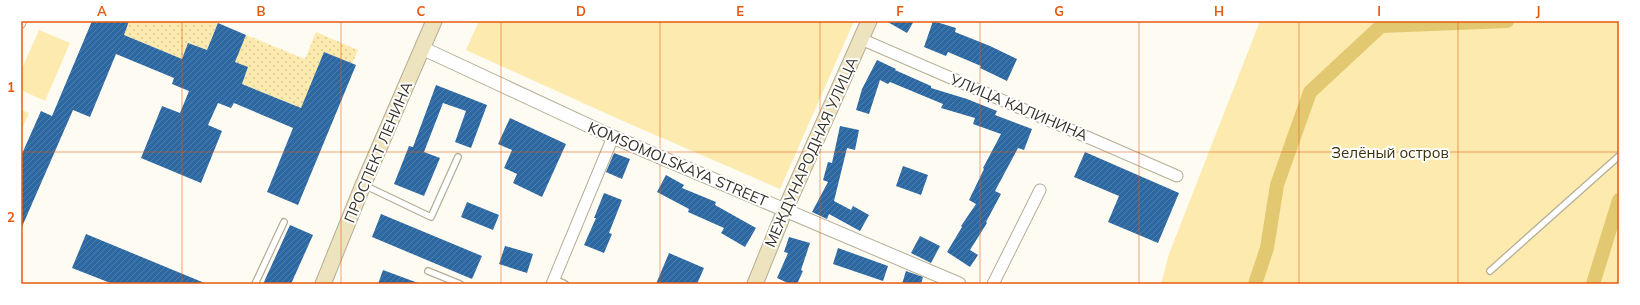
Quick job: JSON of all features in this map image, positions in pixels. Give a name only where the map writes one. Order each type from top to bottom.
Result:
[{"type":"main road","name":"ПРОСПЕКТ ЛЕНИНА","points":[[323,284],[363,185],[434,21]]},
{"type":"main road","name":"МЕЖДУНАРОДНАЯ УЛИЦА","points":[[755,284],[785,210],[869,21]]},
{"type":"street","name":"УЛИЦА КАЛИНИНА","points":[[861,39],[1177,176]]},
{"type":"street","name":"KOMSOMOLSKAYA STREET","points":[[422,48],[612,137],[960,284]]},
{"type":"street","points":[[553,281],[612,137]]},
{"type":"street","points":[[993,284],[1040,190]]},
{"type":"lane","points":[[1490,271],[1619,156]]},
{"type":"lane","points":[[363,185],[431,217],[458,157]]},
{"type":"lane","points":[[255,284],[284,222]]},
{"type":"lane","points":[[428,271],[460,284]]},
{"type":"lane","points":[[553,281],[565,284]]},
{"type":"green space","points":[[129,21],[213,21],[218,23],[207,50],[189,43],[182,59],[124,35]]},
{"type":"green space","points":[[479,21],[854,21],[780,189],[623,121],[466,50]]},
{"type":"green space","name":"Зелёный остров","points":[[1260,21],[1619,21],[1619,284],[1161,284],[1169,254]]},
{"type":"green space","points":[[39,30],[70,43],[45,101],[21,90],[21,71]]},
{"type":"green space","points":[[316,32],[358,50],[352,64],[301,108],[242,84],[248,68],[235,62],[246,35],[305,59]]},
{"type":"green space","points":[[21,110],[29,113],[21,131]]},
{"type":"building","points":[[92,21],[129,21],[124,35],[182,59],[188,43],[207,50],[218,23],[246,35],[235,62],[248,67],[242,84],[301,108],[324,52],[356,65],[298,205],[267,192],[293,128],[234,103],[231,108],[218,103],[208,125],[222,131],[201,183],[141,158],[162,106],[180,113],[189,91],[172,84],[174,78],[116,54],[90,117],[73,110],[21,229],[21,156],[41,111],[52,116]]},
{"type":"building","points":[[886,21],[914,21],[907,33]]},
{"type":"building","points":[[933,21],[956,28],[955,32],[1017,59],[1007,81],[980,68],[981,66],[948,52],[946,56],[924,47]]},
{"type":"building","points":[[877,60],[896,69],[895,70],[931,86],[931,88],[967,99],[997,111],[995,115],[1032,129],[1024,150],[1018,148],[995,191],[1001,194],[986,222],[987,223],[970,250],[978,255],[970,267],[947,252],[962,227],[961,226],[976,204],[969,200],[984,169],[983,168],[1001,134],[973,124],[975,118],[941,108],[943,104],[890,82],[888,84],[880,80],[869,114],[856,110],[862,89]]},
{"type":"building","points":[[436,85],[487,105],[471,148],[455,142],[466,111],[443,103],[424,152],[440,158],[424,196],[394,184],[409,146],[413,147]]},
{"type":"building","points":[[510,118],[566,144],[542,197],[513,183],[517,174],[504,168],[512,150],[498,144]]},
{"type":"building","points":[[840,126],[859,130],[855,150],[847,148],[834,201],[851,210],[853,206],[869,215],[860,231],[829,214],[827,219],[812,212],[828,182],[823,180],[828,162],[832,163]]},
{"type":"building","points":[[1085,152],[1179,193],[1158,243],[1108,222],[1119,196],[1074,177]]},
{"type":"building","points":[[614,153],[630,159],[622,179],[606,172]]},
{"type":"building","points":[[903,166],[928,175],[921,195],[896,186]]},
{"type":"building","points":[[666,175],[684,185],[682,188],[716,202],[715,205],[756,228],[745,247],[721,233],[724,228],[688,212],[689,209],[657,192]]},
{"type":"building","points":[[604,193],[622,200],[609,233],[612,234],[604,253],[584,245],[596,218],[594,218]]},
{"type":"building","points":[[467,202],[499,215],[493,230],[461,217]]},
{"type":"building","points":[[381,214],[482,256],[472,279],[372,237]]},
{"type":"building","points":[[290,225],[313,235],[291,284],[263,284]]},
{"type":"building","points":[[86,234],[207,284],[113,284],[72,268]]},
{"type":"building","points":[[920,236],[940,246],[931,263],[911,253]]},
{"type":"building","points":[[789,237],[810,243],[801,270],[803,271],[797,284],[790,284],[777,278],[788,253],[784,252]]},
{"type":"building","points":[[505,246],[533,254],[527,273],[499,264]]},
{"type":"building","points":[[838,248],[888,266],[883,281],[833,264]]},
{"type":"building","points":[[669,253],[704,268],[697,284],[656,284]]},
{"type":"building","points":[[383,270],[418,283],[418,284],[378,284]]},
{"type":"building","points":[[906,271],[923,277],[921,284],[902,284]]},
{"type":"waterway","points":[[1255,284],[1267,248],[1277,185],[1310,92],[1381,26],[1507,21]]},
{"type":"waterway","points":[[1593,284],[1619,200]]}]
